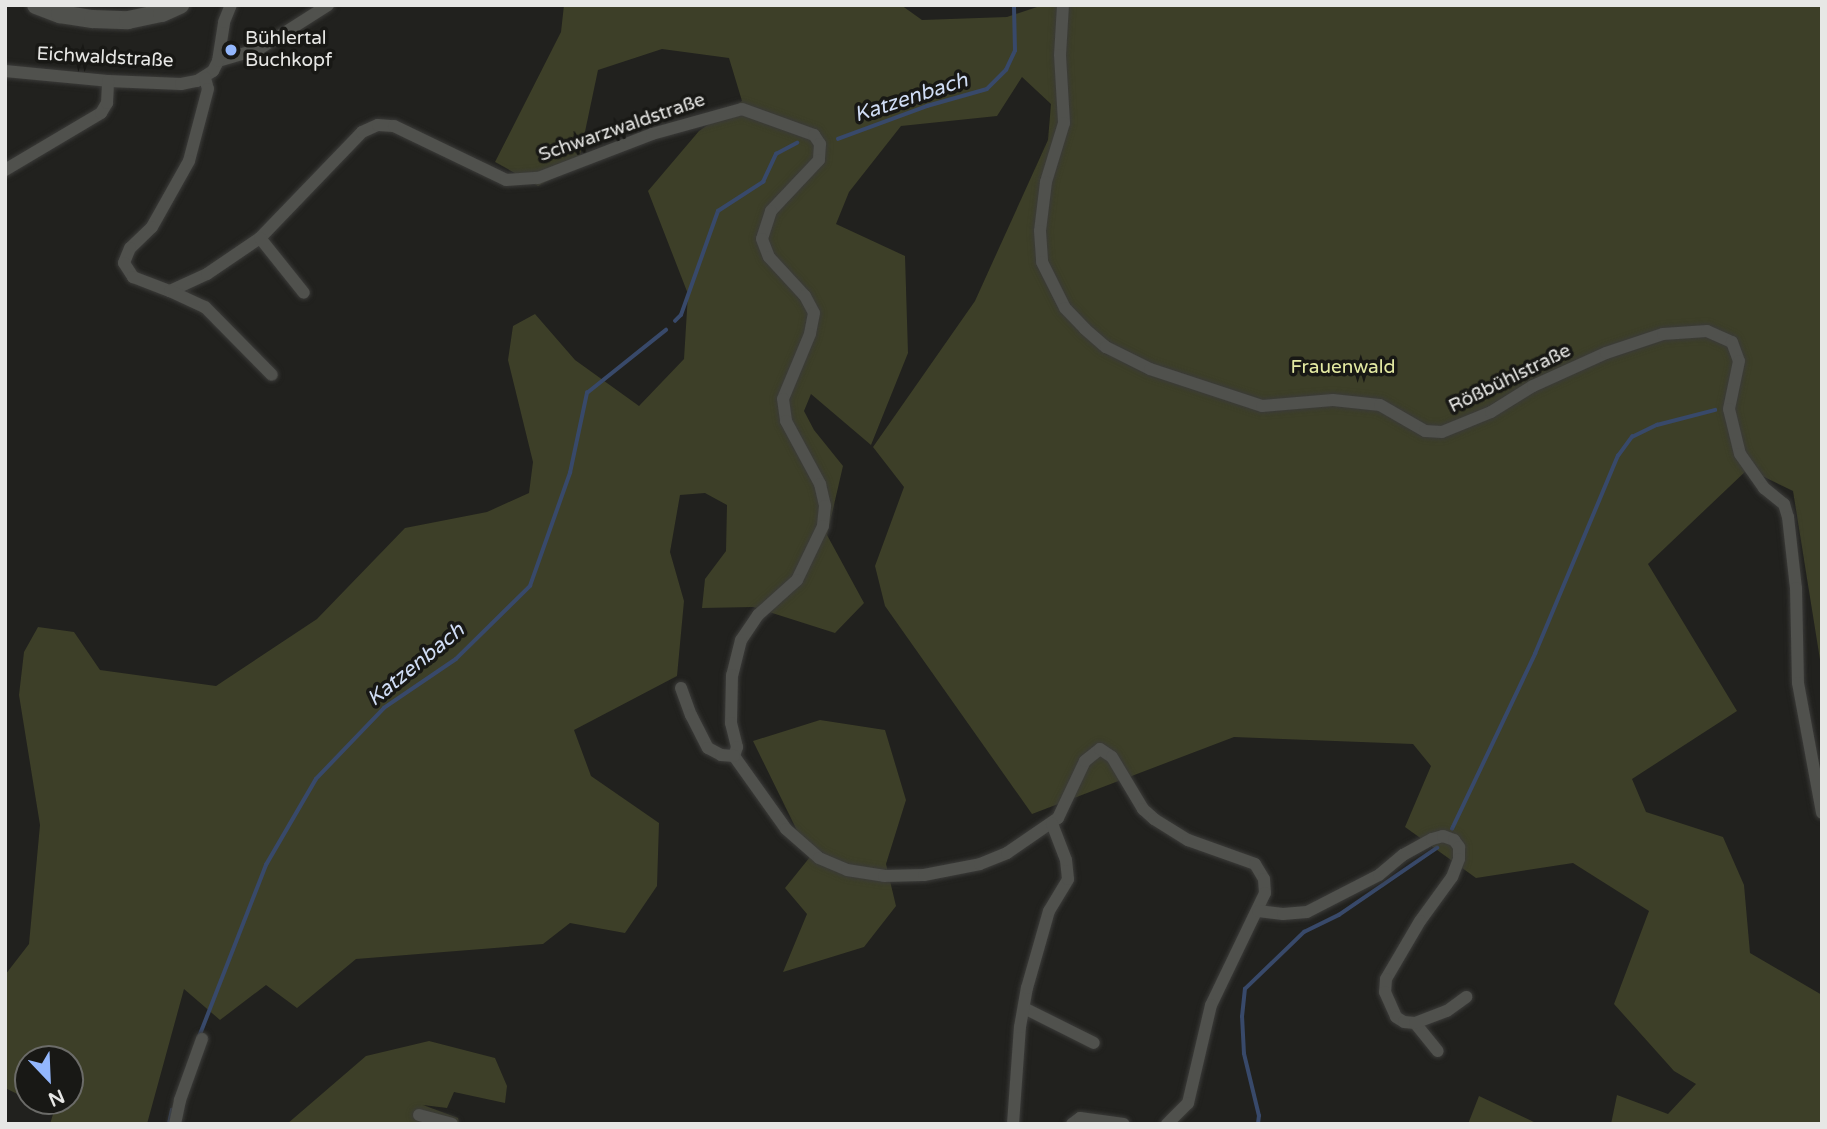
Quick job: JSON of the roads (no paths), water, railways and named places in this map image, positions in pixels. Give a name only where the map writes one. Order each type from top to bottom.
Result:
[{"type":"main road","name":"Eichwaldstraße","points":[[36,5],[60,14],[128,20],[162,13],[180,5]]},
{"type":"street","points":[[231,5],[224,22],[218,61],[205,78],[208,89],[189,161],[152,228],[130,248],[124,263],[133,278],[205,307],[272,375]]},
{"type":"street","points":[[218,61],[259,49],[328,5]]},
{"type":"street","name":"Rößbühlstraße","points":[[1063,5],[1059,55],[1064,123],[1045,181],[1040,230],[1042,262],[1065,308],[1106,347],[1150,369],[1262,406],[1334,400],[1380,405],[1425,431],[1442,432],[1460,428],[1532,386],[1606,353],[1663,334],[1707,331],[1732,342],[1739,361],[1729,409],[1740,454],[1764,488],[1784,503],[1788,517],[1796,588],[1798,683],[1822,813]]},
{"type":"street","name":"Eichwaldstraße","points":[[5,71],[181,84],[205,78]]},
{"type":"street","points":[[5,170],[101,113],[107,103],[108,80]]},
{"type":"street","name":"Schwarzwaldstraße","points":[[170,291],[207,274],[260,238],[362,132],[378,125],[394,126],[506,180],[538,178],[652,134],[742,109],[814,135],[820,145],[819,160],[771,211],[762,239],[769,257],[804,296],[814,313],[810,334],[783,399],[786,421],[820,484],[825,506],[823,526],[797,580],[758,615],[737,649],[733,666],[731,713],[737,747],[734,756]]},
{"type":"street","points":[[260,238],[304,293]]},
{"type":"street","points":[[681,688],[708,748],[721,755],[734,756],[786,829],[819,858],[847,870],[898,876],[955,870],[1007,853],[1052,824],[1065,806],[1085,761],[1100,750],[1112,757],[1143,809],[1154,820],[1188,840],[1255,864],[1264,879],[1265,893],[1212,1005],[1188,1103],[1167,1124]]},
{"type":"street","points":[[1013,1124],[1024,1008],[1040,936],[1049,911],[1068,879],[1066,860],[1052,824]]},
{"type":"street","points":[[1258,911],[1283,914],[1307,912],[1379,875],[1403,855],[1432,839],[1443,836],[1454,840],[1459,847],[1459,859],[1452,877],[1420,921],[1386,979],[1385,992],[1396,1017],[1404,1022],[1415,1023],[1447,1011],[1466,997]]},
{"type":"street","points":[[1024,1008],[1094,1042]]},
{"type":"street","points":[[1415,1023],[1438,1051]]},
{"type":"street","points":[[175,1124],[180,1100],[202,1038]]},
{"type":"street","points":[[419,1115],[452,1124]]},
{"type":"street","points":[[1072,1124],[1080,1118],[1124,1124]]},
{"type":"waterway","name":"Katzenbach","points":[[838,139],[927,106],[987,89],[1006,70],[1015,51],[1014,7]]},
{"type":"waterway","name":"Katzenbach","points":[[675,321],[681,315],[718,211],[763,182],[776,154],[797,143]]},
{"type":"waterway","name":"Katzenbach","points":[[199,1037],[266,865],[316,779],[384,708],[456,659],[530,586],[570,473],[587,393],[666,330]]},
{"type":"waterway","points":[[1452,829],[1535,654],[1618,456],[1632,437],[1657,425],[1715,410]]},
{"type":"waterway","points":[[1258,1124],[1259,1116],[1244,1054],[1242,1017],[1245,989],[1304,932],[1339,915],[1437,848]]},
{"type":"waterway","name":"Katzenbach","points":[[169,1124],[172,1110]]},
{"type":"place","name":"Bühlertal Buchkopf","points":[[231,50]]},
{"type":"park label","name":"Frauenwald","points":[[1343,368]]}]
